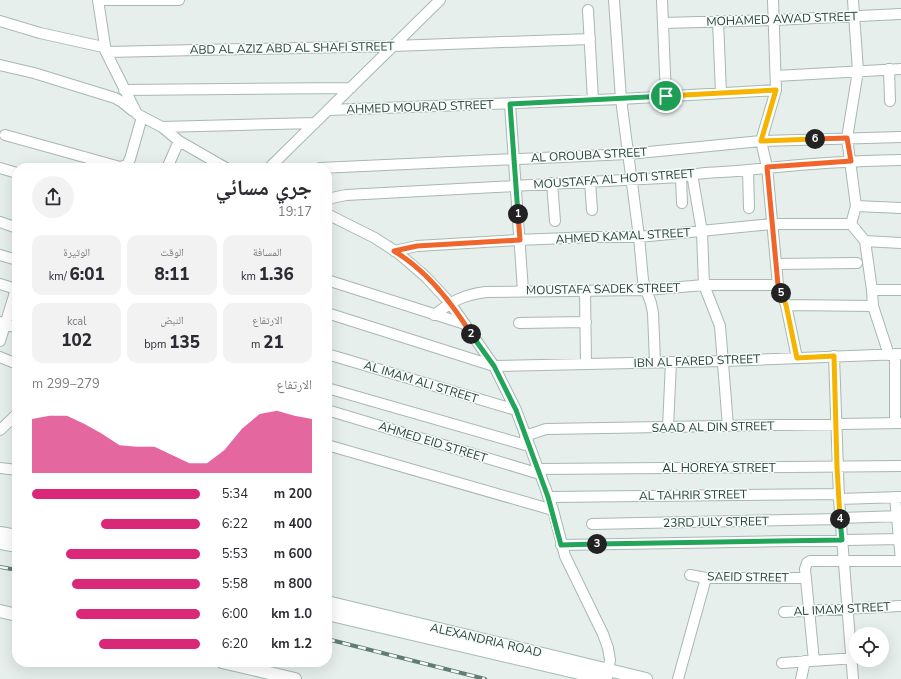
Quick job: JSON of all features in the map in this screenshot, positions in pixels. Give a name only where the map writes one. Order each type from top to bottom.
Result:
[{"type":"main road","points":[[0,533],[12,535]]},
{"type":"main road","points":[[0,543],[12,545]]},
{"type":"main road","name":"ALEXANDRIA ROAD","points":[[332,603],[607,676]]},
{"type":"main road","points":[[0,612],[12,615]]},
{"type":"main road","name":"ALEXANDRIA ROAD","points":[[332,615],[607,676],[646,679]]},
{"type":"main road","points":[[243,667],[295,679]]},
{"type":"street","points":[[128,163],[140,116],[124,90],[106,52],[98,0],[180,0]]},
{"type":"street","points":[[274,163],[440,0]]},
{"type":"street","points":[[614,0],[621,99],[639,237],[643,280],[653,312],[655,362]]},
{"type":"street","points":[[662,0],[666,96]]},
{"type":"street","points":[[773,0],[776,90],[761,141],[767,167],[771,224],[778,285],[786,305],[797,358]]},
{"type":"street","points":[[854,0],[858,71],[847,138],[856,206],[851,224],[865,242],[873,306],[895,354],[898,423]]},
{"type":"street","points":[[588,10],[593,100]]},
{"type":"street","name":"MOHAMED AWAD STREET","points":[[663,22],[774,20],[901,14]]},
{"type":"street","name":"ABD AL AZIZ ABD AL SHAFI STREET","points":[[0,21],[40,33],[103,47],[106,52],[393,46],[590,39]]},
{"type":"street","points":[[718,21],[722,93]]},
{"type":"street","points":[[0,64],[115,98],[140,116],[162,127],[179,141],[217,163]]},
{"type":"street","points":[[889,69],[890,101]]},
{"type":"street","points":[[776,76],[901,69]]},
{"type":"street","name":"AHMED MOURAD STREET","points":[[124,90],[351,88]]},
{"type":"street","name":"AHMED MOURAD STREET","points":[[328,110],[510,104],[776,90]]},
{"type":"street","points":[[510,104],[523,291]]},
{"type":"street","points":[[162,127],[315,123]]},
{"type":"street","points":[[5,134],[106,163]]},
{"type":"street","name":"AL OROUBA STREET","points":[[332,167],[628,154],[761,141],[901,137]]},
{"type":"street","points":[[169,163],[179,141]]},
{"type":"street","name":"MOUSTAFA AL HOTI STREET","points":[[332,198],[346,195],[680,177],[692,174],[851,161],[901,160]]},
{"type":"street","points":[[0,168],[12,172]]},
{"type":"street","points":[[748,170],[748,208]]},
{"type":"street","points":[[692,174],[702,232],[704,285],[720,326],[728,426]]},
{"type":"street","points":[[680,177],[682,203]]},
{"type":"street","points":[[590,181],[592,210]]},
{"type":"street","points":[[552,183],[554,221]]},
{"type":"street","points":[[856,206],[901,208]]},
{"type":"street","points":[[332,216],[375,238],[394,251],[426,277],[450,303],[494,366],[516,410],[553,510],[565,556],[603,634],[610,660],[607,676]]},
{"type":"street","points":[[0,222],[12,226]]},
{"type":"street","name":"AHMED KAMAL STREET","points":[[394,251],[417,246],[520,240],[639,237],[771,224],[851,224]]},
{"type":"street","points":[[865,242],[901,243]]},
{"type":"street","points":[[0,255],[12,259]]},
{"type":"street","points":[[776,264],[857,263]]},
{"type":"street","points":[[332,282],[465,324]]},
{"type":"street","points":[[0,284],[12,286]]},
{"type":"street","name":"MOUSTAFA SADEK STREET","points":[[434,315],[450,303],[460,298],[470,294],[486,292],[646,290],[704,285],[778,285]]},
{"type":"street","points":[[872,290],[901,290]]},
{"type":"street","points":[[585,291],[586,364]]},
{"type":"street","points":[[786,305],[873,306]]},
{"type":"street","points":[[0,341],[3,323],[12,306]]},
{"type":"street","name":"IBN AL FARED STREET","points":[[332,315],[494,366],[723,361],[895,354]]},
{"type":"street","points":[[519,323],[586,322]]},
{"type":"street","name":"AL IMAM ALI STREET","points":[[332,355],[516,410]]},
{"type":"street","points":[[834,356],[840,519],[850,627]]},
{"type":"street","points":[[0,358],[12,362]]},
{"type":"street","points":[[668,427],[671,362]]},
{"type":"street","points":[[332,389],[529,446]]},
{"type":"street","name":"AHMED EID STREET","points":[[332,411],[539,472]]},
{"type":"street","points":[[0,430],[12,419]]},
{"type":"street","name":"SAAD AL DIN STREET","points":[[525,436],[546,429],[898,423]]},
{"type":"street","points":[[332,446],[553,510]]},
{"type":"street","name":"AL HOREYA STREET","points":[[539,472],[901,466]]},
{"type":"street","points":[[0,468],[12,469]]},
{"type":"street","name":"AL TAHRIR STREET","points":[[548,497],[898,497]]},
{"type":"street","points":[[800,679],[809,661],[809,611],[805,565],[810,561],[901,560],[898,497]]},
{"type":"street","name":"23RD JULY STREET","points":[[592,524],[840,519],[899,516]]},
{"type":"street","points":[[561,545],[900,539]]},
{"type":"street","name":"SAEID STREET","points":[[690,575],[706,578],[806,578]]},
{"type":"street","points":[[678,679],[706,578]]},
{"type":"street","name":"AL IMAM STREET","points":[[784,612],[901,606]]},
{"type":"street","points":[[782,663],[849,658]]},
{"type":"street","points":[[853,679],[854,667]]},
{"type":"railway","points":[[0,567],[12,569]]},
{"type":"railway","points":[[332,640],[485,679]]},
{"type":"route","points":[[776,90],[761,141],[847,138],[851,161],[767,167],[771,224],[778,285],[786,305],[797,358],[834,356],[837,467],[842,540],[561,545],[553,510],[516,410],[494,366],[450,303],[426,277],[394,251],[417,246],[520,240],[510,104],[666,96],[776,90]]}]
